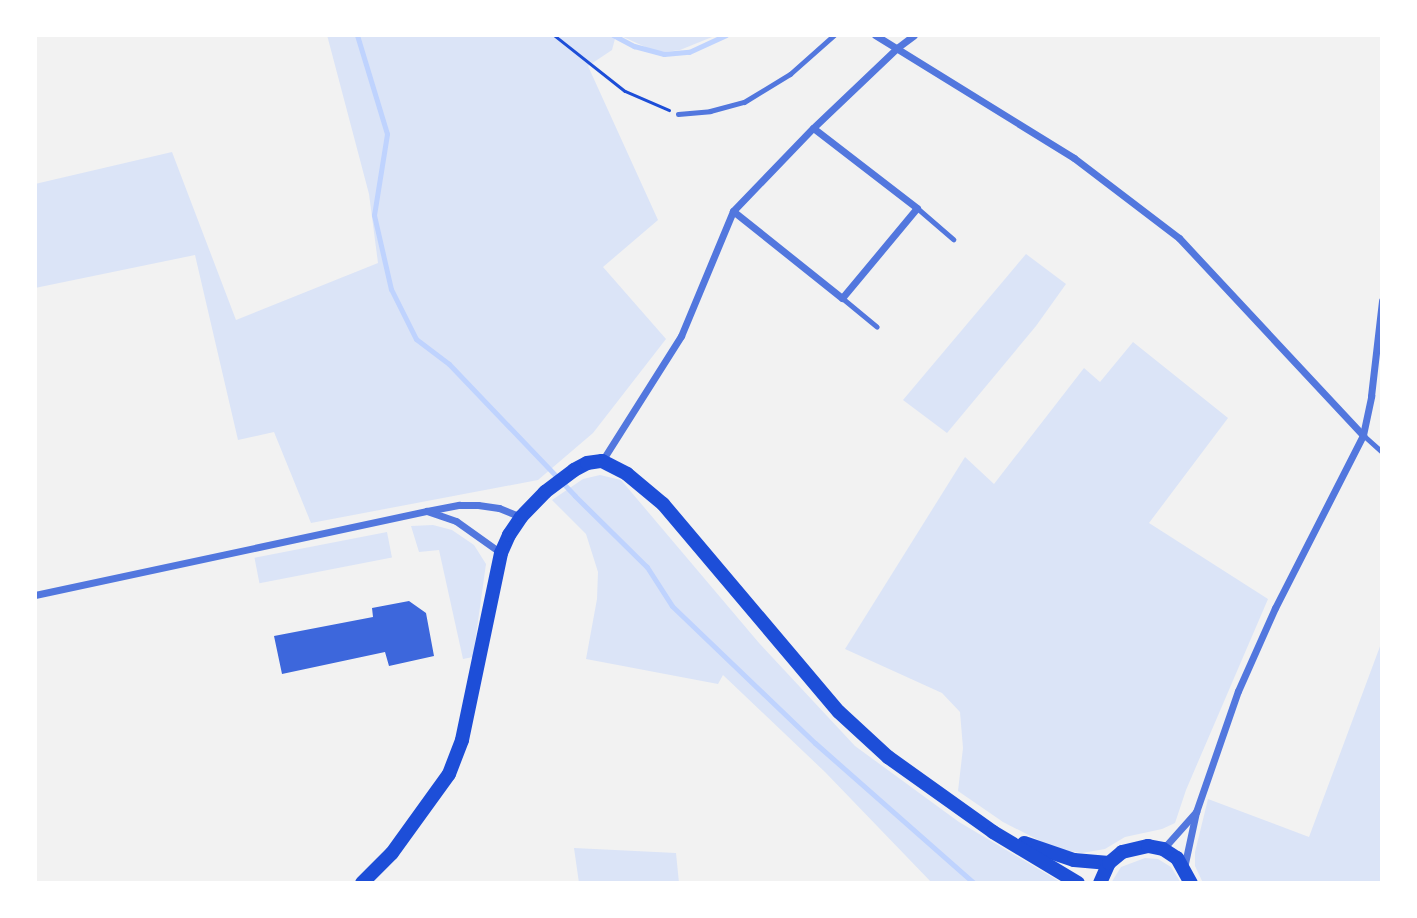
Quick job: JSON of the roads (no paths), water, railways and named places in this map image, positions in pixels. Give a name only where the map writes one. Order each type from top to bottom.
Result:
[{"type":"main road","points":[[362,883],[393,853],[449,774],[462,740],[501,553],[521,517],[545,492],[574,470],[587,463],[601,461],[627,474],[663,504],[839,712],[888,757],[993,832],[1079,883]]},
{"type":"main road","points":[[993,832],[1074,860],[1109,863]]},
{"type":"main road","points":[[1100,883],[1109,863],[1132,848],[1148,846],[1163,849],[1177,858],[1191,883]]},
{"type":"street","points":[[875,35],[1074,158],[1180,238],[1363,435]]},
{"type":"street","points":[[601,461],[681,336],[733,211],[813,128],[914,35]]},
{"type":"street","points":[[733,211],[842,298],[917,208],[813,128]]},
{"type":"street","points":[[1184,869],[1196,812],[1238,691],[1275,608],[1363,435],[1371,396],[1382,300]]},
{"type":"street","points":[[35,596],[458,505],[499,508],[521,517]]},
{"type":"street","points":[[428,511],[456,521],[501,553]]},
{"type":"street","points":[[1163,849],[1196,812]]},
{"type":"lane","points":[[678,114],[710,111],[744,102],[790,74],[834,35]]},
{"type":"lane","points":[[917,208],[953,239]]},
{"type":"lane","points":[[842,298],[877,327]]},
{"type":"lane","points":[[1363,435],[1382,452]]},
{"type":"waterway","points":[[357,35],[387,134],[374,215],[391,289],[416,339],[449,364],[647,567],[672,606],[815,743],[974,883]]},
{"type":"waterway","points":[[613,35],[634,46],[664,54],[689,52],[726,35]]}]
